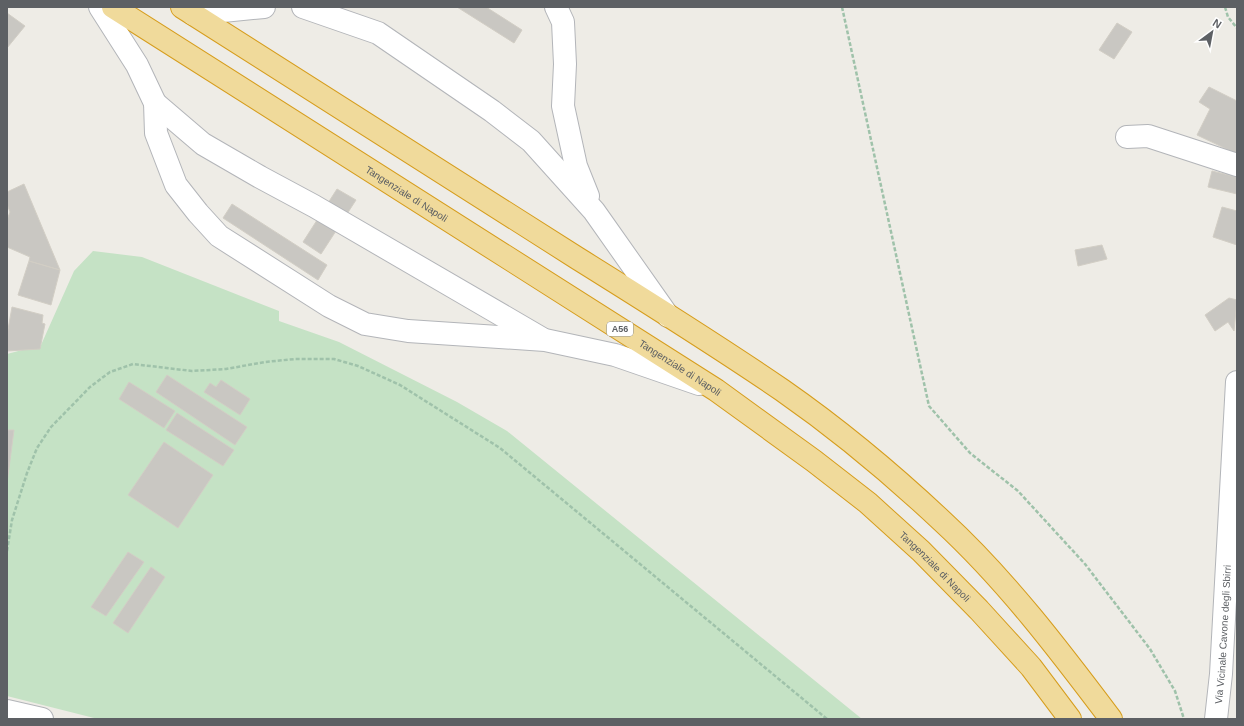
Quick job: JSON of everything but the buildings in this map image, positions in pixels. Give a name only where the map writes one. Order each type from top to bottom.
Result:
[{"type":"highway","name":"Tangenziale di Napoli","points":[[113,7],[716,390],[814,461],[868,502],[979,610],[1031,667],[1070,719]]},
{"type":"highway","points":[[187,10],[668,316],[783,391],[818,417],[886,471],[943,521],[988,565],[1052,641],[1111,719]]},
{"type":"street","points":[[100,7],[136,65],[155,103],[203,144],[314,206],[545,340]]},
{"type":"street","points":[[187,10],[264,7]]},
{"type":"street","points":[[303,7],[378,33],[492,111],[531,141],[594,210],[668,316]]},
{"type":"street","points":[[556,7],[563,22],[566,64],[563,106],[576,166],[594,210]]},
{"type":"street","points":[[155,103],[156,133],[176,185],[198,213],[219,236],[329,306],[365,324],[408,331],[545,340],[615,354],[716,390]]},
{"type":"street","points":[[1127,137],[1148,136],[1237,165]]},
{"type":"street","name":"Via Vicinale Cavone degli Sbirri","points":[[1216,719],[1221,674],[1237,382]]},
{"type":"street","points":[[7,710],[42,719]]},
{"type":"path","points":[[842,7],[929,406],[970,453],[1018,491],[1086,564],[1150,650],[1175,691],[1184,719]]},
{"type":"path","points":[[1225,7],[1228,17],[1237,28]]},
{"type":"path","points":[[7,551],[12,520],[27,472],[37,448],[51,427],[90,387],[110,372],[134,364],[192,371],[226,369],[265,362],[295,359],[334,359],[358,366],[400,385],[500,448],[827,719]]},
{"type":"green space","points":[[93,251],[142,257],[279,311],[279,321],[339,342],[457,402],[507,431],[862,719],[98,719],[7,696],[7,354],[41,345],[74,271]]}]
